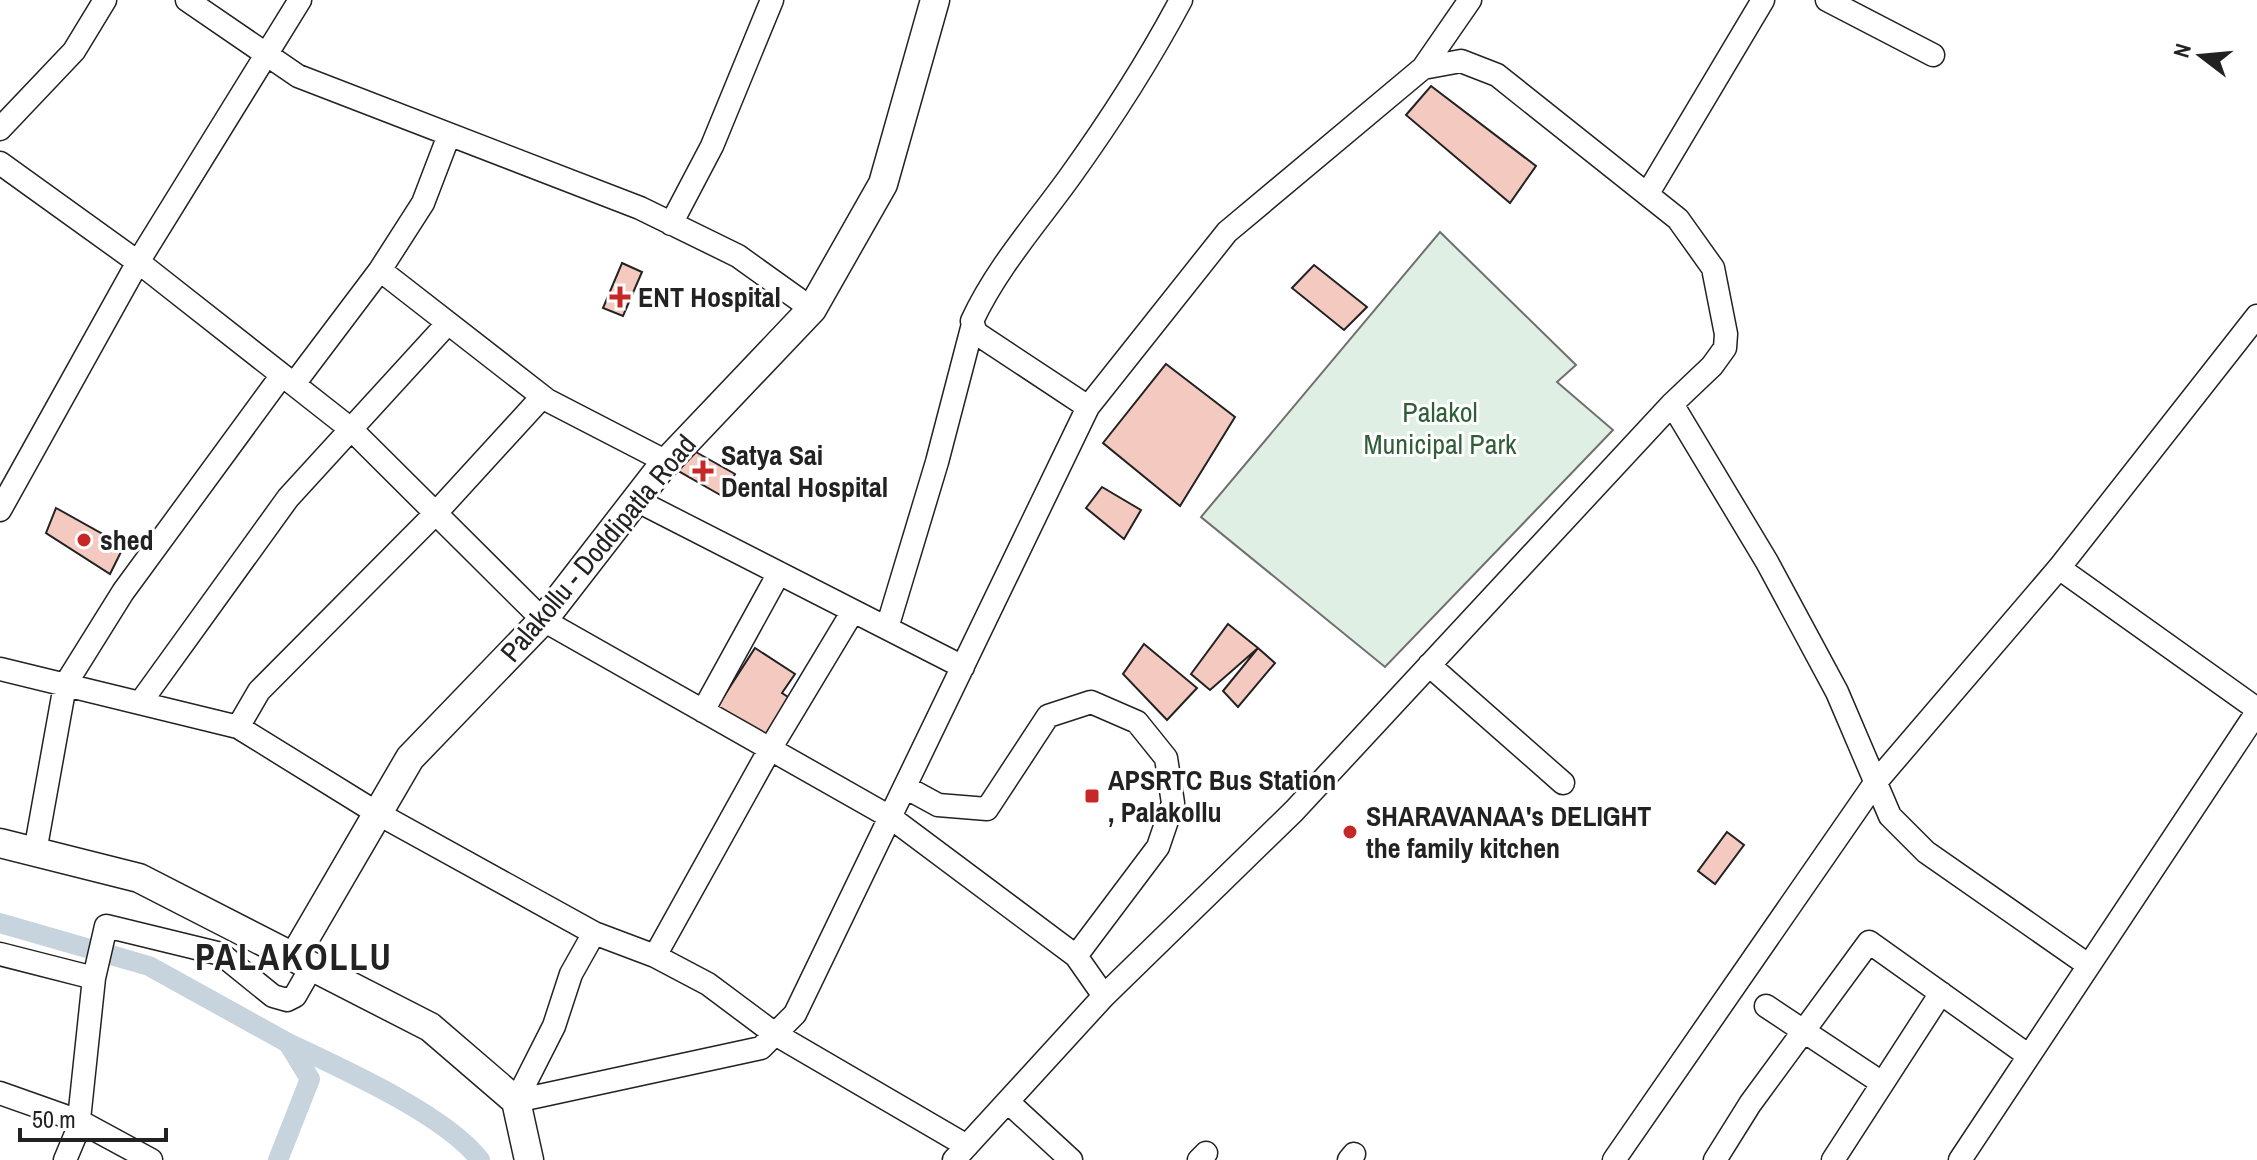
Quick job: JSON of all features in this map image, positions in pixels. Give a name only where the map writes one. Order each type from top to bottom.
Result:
[{"type":"main road","name":"Palakollu - Doddipatla Road","points":[[302,963],[377,813],[410,758],[543,620],[667,462],[812,309],[883,184],[935,0]]},
{"type":"main road","points":[[0,843],[139,878],[430,1027],[516,1101],[529,1160]]},
{"type":"street","points":[[0,129],[74,51],[105,0]]},
{"type":"street","points":[[187,0],[298,76],[640,208],[738,256],[812,309]]},
{"type":"street","points":[[0,510],[138,262],[300,0]]},
{"type":"street","points":[[671,224],[712,146],[772,0]]},
{"type":"street","points":[[887,628],[985,292],[1079,163],[1153,52],[1181,0]]},
{"type":"street","points":[[516,1101],[761,1048],[795,1014],[1088,407],[1227,232],[1423,68],[1470,0]]},
{"type":"street","points":[[1648,193],[1763,0]]},
{"type":"street","points":[[1827,0],[1933,55]]},
{"type":"street","points":[[0,669],[238,727],[377,813],[594,933],[655,956],[708,984],[775,1034],[960,1153],[1104,996],[1294,811],[1672,404],[1712,366],[1725,348],[1726,334],[1713,268],[1678,219],[1497,75],[1461,61],[1423,68]]},
{"type":"street","points":[[35,852],[65,685],[123,592],[288,380],[380,270],[423,203],[449,135]]},
{"type":"street","points":[[0,163],[138,262],[352,430],[543,620],[890,817],[1076,956],[1104,996]]},
{"type":"street","points":[[380,270],[542,397],[667,462]]},
{"type":"street","points":[[1614,1160],[1875,783],[2059,568],[2257,316]]},
{"type":"street","points":[[140,703],[288,498],[448,323]]},
{"type":"street","points":[[972,328],[1088,407]]},
{"type":"street","points":[[238,727],[259,691],[435,514],[542,397]]},
{"type":"street","points":[[1672,404],[1767,562],[1837,692],[1890,816],[1926,852],[2088,965]]},
{"type":"street","points":[[636,500],[963,667]]},
{"type":"street","points":[[1960,1160],[2257,711],[2059,568]]},
{"type":"street","points":[[703,711],[779,573]]},
{"type":"street","points":[[655,956],[770,749],[853,611]]},
{"type":"street","points":[[1429,665],[1563,783]]},
{"type":"street","points":[[905,787],[938,805],[987,809],[1048,716],[1091,702],[1137,722],[1166,758],[1173,803],[1158,847],[1076,956]]},
{"type":"street","points":[[65,1160],[72,1149],[79,1121],[94,978],[106,926],[221,954],[273,996],[287,1000],[295,996],[302,963]]},
{"type":"street","points":[[516,1101],[554,1026],[571,974],[594,933]]},
{"type":"street","points":[[1715,1160],[1803,1031],[1869,942],[2029,1056]]},
{"type":"street","points":[[0,954],[94,978]]},
{"type":"street","points":[[1833,1160],[1941,993]]},
{"type":"street","points":[[1766,1006],[1882,1083]]},
{"type":"street","points":[[0,1093],[79,1121],[151,1160]]},
{"type":"street","points":[[1008,1102],[1071,1160]]},
{"type":"green space","name":"Palakol Municipal Park","points":[[1440,232],[1576,365],[1557,382],[1613,430],[1385,667],[1201,517]]},
{"type":"building","points":[[1431,86],[1536,166],[1510,203],[1406,115]]},
{"type":"building","points":[[622,263],[642,272],[623,316],[603,308]]},
{"type":"building","points":[[1314,265],[1367,307],[1344,330],[1292,288]]},
{"type":"building","points":[[1166,364],[1235,417],[1180,506],[1103,443]]},
{"type":"building","points":[[687,447],[735,474],[722,496],[675,469]]},
{"type":"building","points":[[1102,487],[1141,510],[1124,539],[1086,508]]},
{"type":"building","name":"shed","points":[[56,508],[124,546],[110,574],[46,533]]},
{"type":"building","points":[[1228,624],[1258,648],[1210,690],[1191,674]]},
{"type":"building","points":[[1144,644],[1197,688],[1167,720],[1123,674]]},
{"type":"building","points":[[755,648],[795,674],[782,693],[791,699],[766,738],[717,707]]},
{"type":"building","points":[[1258,648],[1275,663],[1238,707],[1223,691]]},
{"type":"building","points":[[1727,832],[1744,845],[1715,884],[1698,871]]},
{"type":"waterway","points":[[0,923],[149,966],[288,1043],[310,1079],[278,1160]]},
{"type":"waterway","points":[[288,1043],[418,1110],[443,1126],[480,1160]]},
{"type":"place","name":"ENT Hospital","points":[[620,297]]},
{"type":"place","name":"Satya Sai Dental Hospital","points":[[703,471]]},
{"type":"place","name":"shed","points":[[84,540]]},
{"type":"place","name":"APSRTC Bus Station , Palakollu","points":[[1092,796]]},
{"type":"place","name":"SHARAVANAA's DELIGHT the family kitchen","points":[[1350,832]]},
{"type":"district","name":"PALAKOLLU","points":[[294,957]]}]
